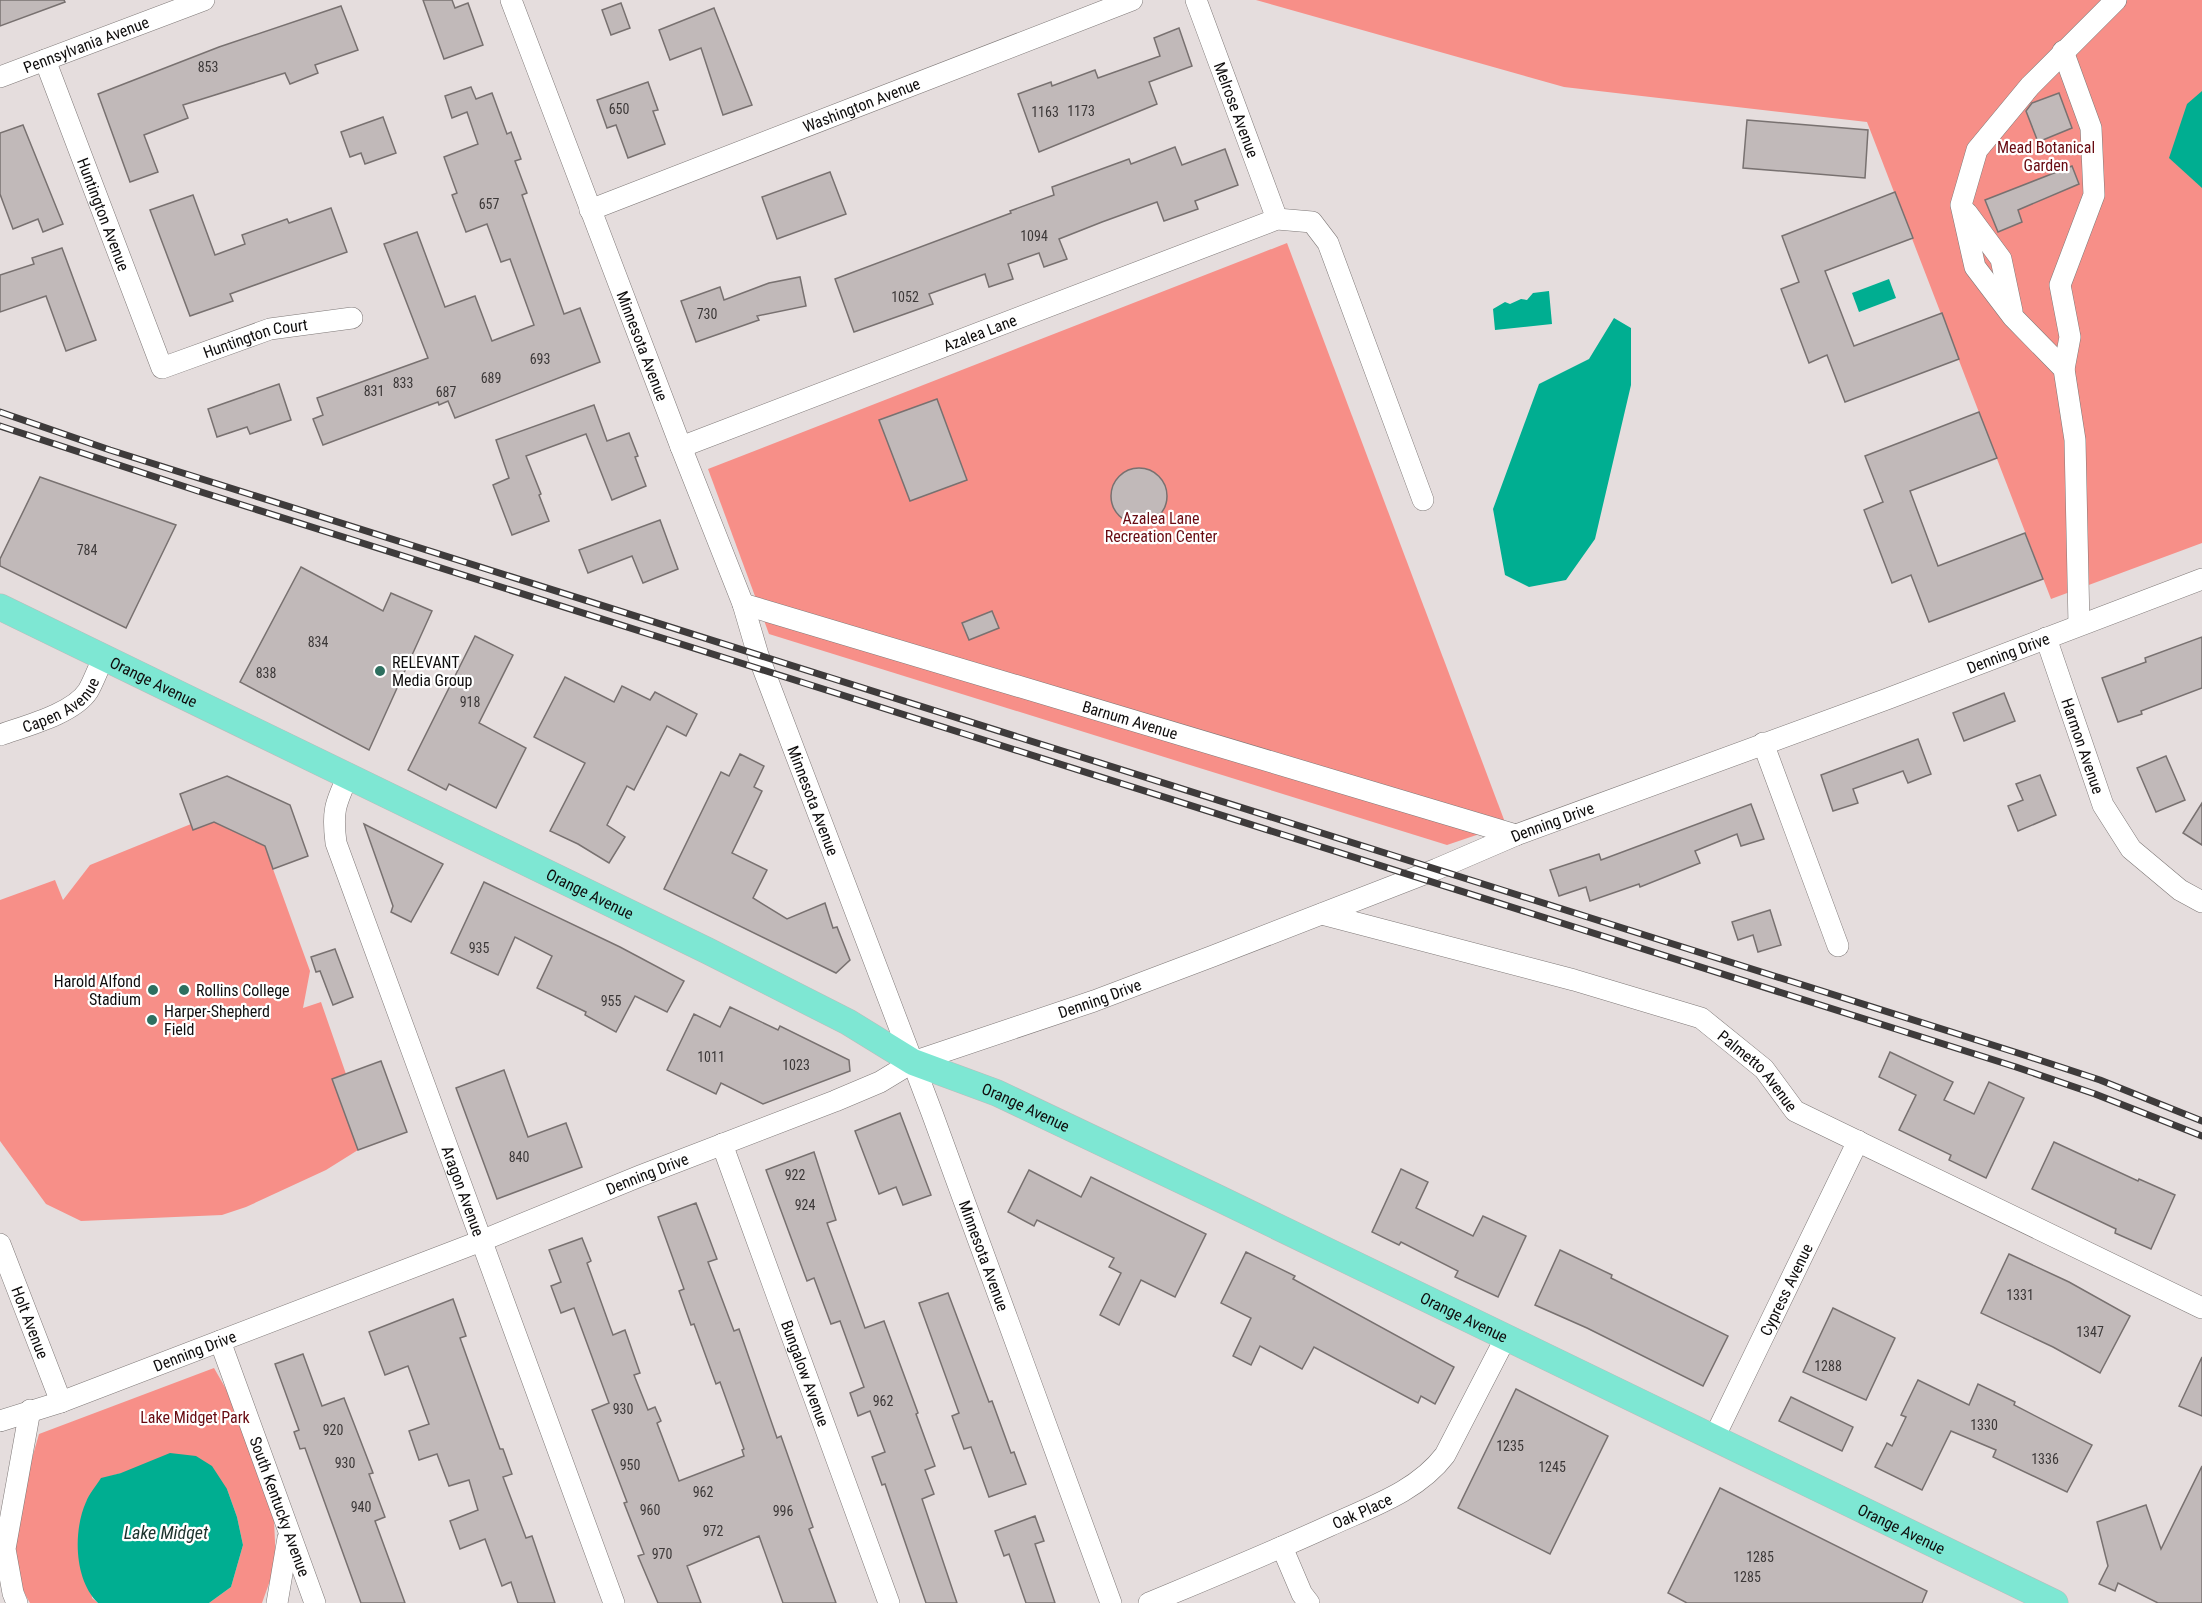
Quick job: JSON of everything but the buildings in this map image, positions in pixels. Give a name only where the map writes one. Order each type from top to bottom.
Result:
[{"type":"main road","name":"Orange Avenue","points":[[0,607],[718,956],[848,1022],[913,1062],[997,1093],[2055,1603]]},
{"type":"street","name":"Pennsylvania Avenue","points":[[0,77],[173,5],[204,0]]},
{"type":"street","name":"Minnesota Avenue","points":[[511,0],[743,604],[758,655],[913,1062],[1111,1603]]},
{"type":"street","name":"Washington Avenue","points":[[590,210],[1132,0]]},
{"type":"street","name":"Melrose Avenue","points":[[1196,0],[1277,219]]},
{"type":"street","points":[[2064,369],[2013,317],[1975,267],[1961,206],[1977,150],[2030,86],[2117,0]]},
{"type":"street","points":[[2063,51],[2091,128],[2094,195],[2060,285],[2070,337],[2064,369],[2076,440],[2079,626]]},
{"type":"street","name":"Huntington Avenue","points":[[45,60],[162,369]]},
{"type":"street","name":"Azalea Lane","points":[[681,447],[1277,219]]},
{"type":"street","points":[[1277,219],[1312,222],[1328,243],[1423,500]]},
{"type":"street","name":"Huntington Court","points":[[162,369],[270,329],[352,318]]},
{"type":"street","name":"Denning Drive","points":[[0,1421],[61,1401],[481,1241],[880,1082],[913,1062],[1094,1001],[1437,869],[1516,835],[2202,579]]},
{"type":"street","name":"Barnum Avenue","points":[[743,604],[1516,835]]},
{"type":"street","name":"Harmon Avenue","points":[[2046,638],[2103,805],[2131,849],[2180,890],[2202,902]]},
{"type":"street","name":"Capen Avenue","points":[[0,735],[55,715],[79,700],[88,692],[104,657]]},
{"type":"street","points":[[1763,743],[1838,946]]},
{"type":"street","name":"Aragon Avenue","points":[[348,776],[334,810],[336,843],[614,1603]]},
{"type":"street","name":"Palmetto Avenue","points":[[1322,914],[1564,978],[1701,1018],[1764,1069],[1795,1111],[2202,1308]]},
{"type":"street","name":"Cypress Avenue","points":[[1714,1438],[1858,1141]]},
{"type":"street","name":"Bungalow Avenue","points":[[722,1144],[889,1603]]},
{"type":"street","name":"Holt Avenue","points":[[0,1244],[61,1401]]},
{"type":"street","name":"Oak Place","points":[[1149,1603],[1282,1547],[1404,1491],[1434,1469],[1445,1455],[1506,1337]]},
{"type":"street","name":"South Kentucky Avenue","points":[[220,1341],[315,1603]]},
{"type":"street","points":[[16,1603],[5,1549],[30,1410]]},
{"type":"street","points":[[277,1603],[289,1534]]},
{"type":"street","points":[[1282,1547],[1302,1594],[1309,1603]]},
{"type":"green space","name":"Mead Botanical Garden","points":[[1256,0],[2202,0],[2202,543],[2051,599],[1867,122],[1564,87]]},
{"type":"green space","name":"Azalea Lane Recreation Center","points":[[1287,243],[1506,825],[1447,845],[769,634],[708,469]]},
{"type":"green space","name":"Harper-Shepherd Field","points":[[227,776],[289,805],[308,856],[273,869],[310,971],[303,1008],[321,1002],[346,1074],[332,1079],[358,1150],[326,1170],[246,1207],[222,1215],[81,1221],[46,1204],[0,1141],[0,900],[55,880],[63,900],[90,865],[191,824],[180,794]]},
{"type":"green space","name":"Lake Midget Park","points":[[214,1368],[230,1396],[274,1520],[276,1564],[262,1603],[209,1603],[231,1587],[243,1545],[237,1517],[227,1489],[121,1473],[101,1479],[86,1502],[92,1598],[98,1603],[30,1603],[21,1585],[16,1542],[22,1497],[39,1434]]},
{"type":"water","points":[[2202,91],[2202,188],[2169,158],[2187,104]]},
{"type":"water","points":[[1889,279],[1896,298],[1859,312],[1852,293]]},
{"type":"water","points":[[1549,291],[1552,324],[1495,330],[1493,309],[1505,302],[1510,304],[1521,299],[1527,300],[1533,293]]},
{"type":"water","points":[[1614,318],[1631,328],[1631,385],[1595,539],[1566,580],[1529,587],[1505,575],[1493,509],[1539,384],[1589,359]]},
{"type":"water","name":"Lake Midget","points":[[170,1453],[196,1456],[212,1466],[227,1489],[237,1517],[243,1545],[231,1587],[209,1603],[98,1603],[84,1582],[78,1555],[79,1527],[87,1499],[101,1478],[121,1473]]},
{"type":"railway","points":[[0,412],[110,450],[2021,1054],[2100,1080],[2202,1121]]},
{"type":"railway","points":[[0,426],[198,491],[2016,1067],[2095,1094],[2202,1136]]},
{"type":"place","name":"RELEVANT Media Group","points":[[380,671]]},
{"type":"place","name":"Harold Alfond Stadium","points":[[153,990]]},
{"type":"place","name":"Rollins College","points":[[184,990]]},
{"type":"place","name":"Harper-Shepherd Field","points":[[152,1020]]}]
